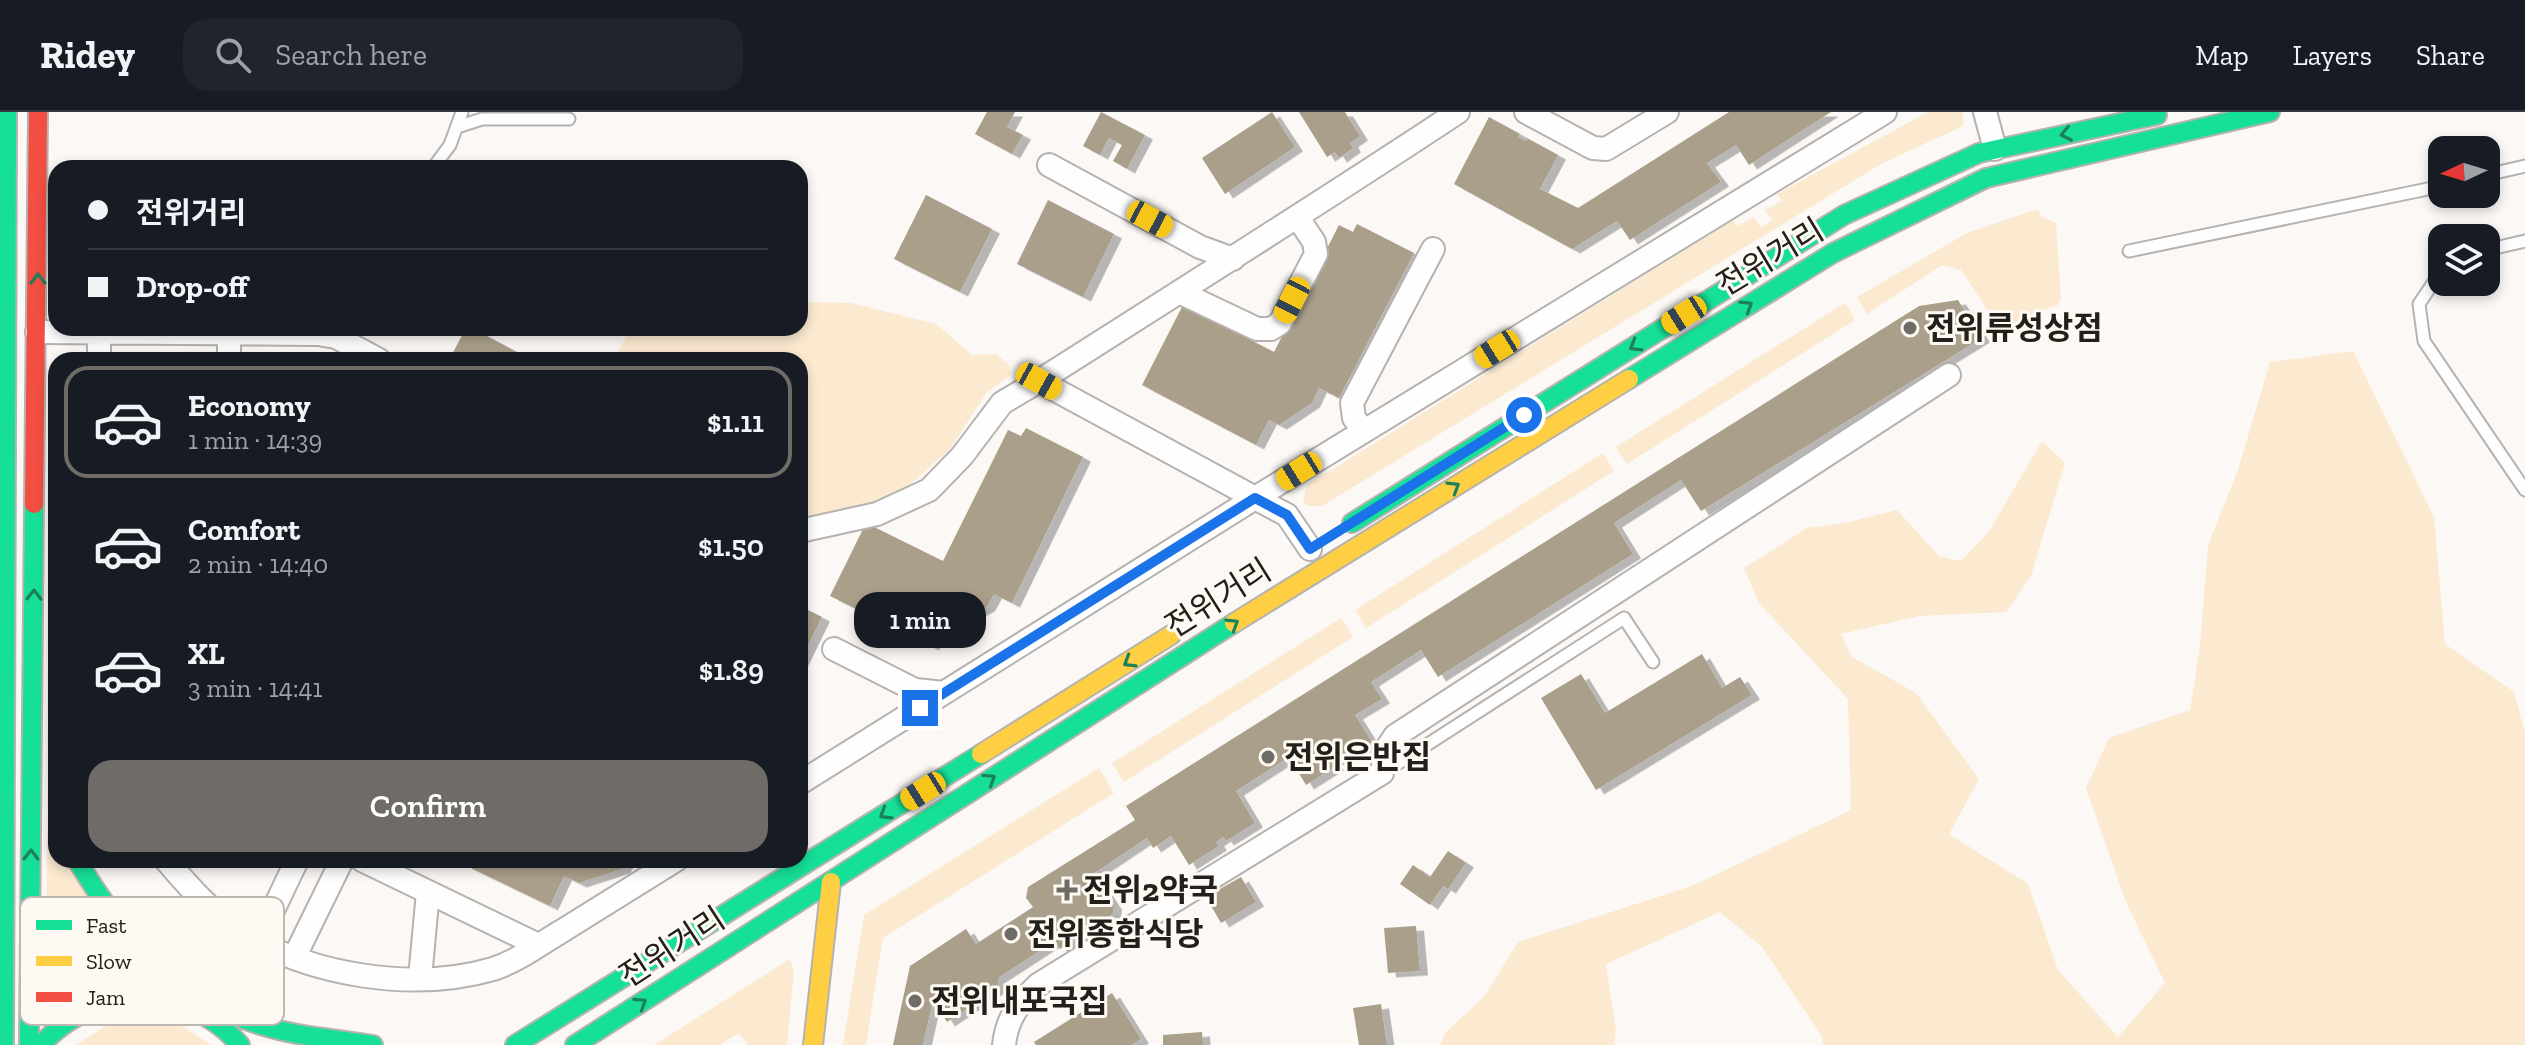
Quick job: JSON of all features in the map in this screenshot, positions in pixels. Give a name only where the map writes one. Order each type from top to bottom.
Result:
[{"type":"main road","points":[[4,1045],[8,570],[7,112]]},
{"type":"main road","points":[[31,897],[37,332],[43,209],[38,112]]},
{"type":"main road","name":"전위거리","points":[[1317,545],[1844,215],[1995,149],[2169,112]]},
{"type":"main road","name":"전위거리","points":[[575,1045],[1198,646],[1833,253],[1986,178],[2270,112]]},
{"type":"main road","points":[[0,599],[8,570]]},
{"type":"main road","name":"전위거리","points":[[808,862],[1190,624]]},
{"type":"main road","points":[[32,772],[48,806]]},
{"type":"main road","points":[[81,868],[98,897]]},
{"type":"main road","name":"전위거리","points":[[515,1045],[799,868]]},
{"type":"main road","points":[[813,1045],[831,882]]},
{"type":"main road","points":[[29,1025],[29,1045]]},
{"type":"main road","points":[[41,1045],[62,1025]]},
{"type":"main road","points":[[222,1025],[240,1045]]},
{"type":"main road","points":[[260,1025],[373,1045]]},
{"type":"street","points":[[808,529],[877,514],[929,490],[962,456],[1002,403],[1298,218],[1458,112]]},
{"type":"street","points":[[1526,112],[1593,148],[1606,149],[1667,112]]},
{"type":"street","points":[[808,778],[1255,498],[1885,112]]},
{"type":"street","points":[[1985,112],[1995,149]]},
{"type":"street","points":[[1049,165],[1200,247],[1233,259]]},
{"type":"street","points":[[1179,292],[1257,329],[1271,329],[1280,323],[1316,254],[1314,242],[1298,218]]},
{"type":"street","points":[[1364,431],[1354,418],[1352,403],[1433,249]]},
{"type":"street","points":[[37,332],[48,332]]},
{"type":"street","points":[[330,336],[364,352]]},
{"type":"street","points":[[1004,1045],[1006,1026],[1017,1004],[1039,984],[1382,773],[1385,751],[1395,736],[1949,375]]},
{"type":"street","points":[[1039,381],[1287,515],[1317,545]]},
{"type":"street","points":[[834,649],[915,690],[944,693]]},
{"type":"street","points":[[173,868],[197,897]]},
{"type":"street","points":[[279,897],[293,868]]},
{"type":"street","points":[[294,958],[338,868]]},
{"type":"street","points":[[378,868],[538,945]]},
{"type":"street","points":[[284,954],[373,976],[459,976],[493,969],[663,868]]},
{"type":"street","points":[[420,978],[428,892]]},
{"type":"lane","points":[[439,160],[450,145],[462,112]]},
{"type":"lane","points":[[457,127],[482,119],[524,116],[569,119]]},
{"type":"lane","points":[[2500,172],[2525,166]]},
{"type":"lane","points":[[2129,251],[2428,189]]},
{"type":"lane","points":[[8,212],[43,209]]},
{"type":"lane","points":[[2500,247],[2525,241]]},
{"type":"lane","points":[[2428,291],[2419,304],[2424,341],[2525,490]]},
{"type":"lane","points":[[1382,773],[1624,618],[1653,662]]},
{"type":"shaded area","points":[[1928,112],[1963,112],[1963,126],[1881,164],[1322,506],[1307,506],[1303,500],[1307,485],[1733,220],[1738,226],[1754,217],[1761,228],[1772,220],[1765,210],[1782,201],[1777,194]]},
{"type":"shaded area","points":[[2038,209],[2042,217],[2056,223],[2061,299],[2057,306],[2041,310],[2002,332],[1961,270],[1942,265],[1867,314],[1857,297],[1967,233]]},
{"type":"shaded area","points":[[808,302],[851,303],[936,324],[972,355],[996,354],[1009,365],[1011,375],[987,392],[950,449],[905,489],[868,507],[808,519],[808,352],[618,350],[628,336],[808,336]]},
{"type":"shaded area","points":[[1845,303],[1855,320],[1627,464],[1616,447]]},
{"type":"shaded area","points":[[2353,351],[2434,517],[2445,644],[2514,692],[2525,733],[2525,1045],[1823,1045],[1822,1036],[1762,947],[1720,912],[1606,964],[1616,1031],[1614,1045],[1440,1045],[1446,1032],[1484,997],[1518,942],[1692,886],[1851,810],[1848,699],[1759,603],[1744,568],[1807,528],[1845,523],[1897,510],[1939,556],[1961,561],[1988,533],[2042,441],[2065,463],[2031,576],[2006,612],[1919,616],[1841,634],[1852,657],[1916,693],[1979,779],[1949,834],[2028,884],[2058,970],[2118,1037],[2165,983],[2126,902],[2086,788],[2109,738],[2190,710],[2200,647],[2208,545],[2238,470],[2270,362]]},
{"type":"shaded area","points":[[1603,453],[1614,471],[1366,628],[1355,610]]},
{"type":"shaded area","points":[[1341,618],[1353,637],[1124,782],[1112,763]]},
{"type":"shaded area","points":[[1099,768],[1114,793],[883,938],[866,1045],[843,1045],[864,915]]},
{"type":"shaded area","points":[[47,831],[48,868],[72,868],[92,897],[47,897]]},
{"type":"shaded area","points":[[790,959],[794,970],[787,1045],[748,1045],[739,1033],[720,1045],[654,1045]]},
{"type":"shaded area","points":[[180,1025],[211,1045],[76,1045],[104,1027]]},
{"type":"building","points":[[987,112],[1015,112],[1007,127],[1023,135],[1012,154],[975,134]]},
{"type":"building","points":[[1101,112],[1145,135],[1127,169],[1113,161],[1122,145],[1109,138],[1100,155],[1083,146]]},
{"type":"building","points":[[1272,112],[1295,147],[1225,194],[1202,158]]},
{"type":"building","points":[[1299,112],[1345,112],[1360,136],[1350,143],[1353,148],[1339,158],[1335,152],[1327,157]]},
{"type":"building","points":[[1729,112],[1831,112],[1749,165],[1736,145],[1707,163],[1721,182],[1630,240],[1617,221],[1572,249],[1454,184],[1489,117],[1520,134],[1518,137],[1526,141],[1527,138],[1558,155],[1540,189],[1578,208]]},
{"type":"building","points":[[926,195],[992,229],[960,292],[894,259]]},
{"type":"building","points":[[1048,200],[1114,234],[1083,297],[1017,264]]},
{"type":"building","points":[[1357,224],[1414,253],[1339,398],[1319,388],[1312,403],[1279,425],[1269,420],[1256,445],[1142,385],[1183,305],[1274,352],[1339,225],[1353,232]]},
{"type":"building","points":[[1958,300],[1982,338],[1701,511],[1681,480],[1614,523],[1633,554],[1438,677],[1421,650],[1371,682],[1382,699],[1355,715],[1372,742],[1343,761],[1340,757],[1333,762],[1336,766],[1306,785],[1289,757],[1236,791],[1255,823],[1226,841],[1223,837],[1216,842],[1219,846],[1189,865],[1171,836],[1153,848],[1147,838],[1093,874],[1114,905],[1113,914],[1060,949],[1055,941],[998,978],[998,988],[947,1022],[933,1000],[923,1045],[893,1045],[910,966],[966,929],[976,944],[1033,907],[1026,898],[1028,887],[1135,820],[1126,806],[1919,306]]},
{"type":"building","points":[[462,336],[487,336],[517,352],[453,352]]},
{"type":"building","points":[[1026,428],[1083,457],[1012,603],[994,594],[987,607],[948,627],[942,624],[931,646],[830,596],[866,523],[943,561],[1008,430],[1021,436]]},
{"type":"building","points":[[808,610],[822,617],[808,646]]},
{"type":"building","points":[[1702,654],[1722,688],[1740,677],[1752,695],[1596,790],[1541,698],[1581,674],[1605,713]]},
{"type":"building","points":[[1448,851],[1466,863],[1448,889],[1443,886],[1430,905],[1400,884],[1413,865],[1430,877]]},
{"type":"building","points":[[471,868],[623,868],[579,883],[564,876],[550,906]]},
{"type":"building","points":[[1241,877],[1256,902],[1221,923],[1206,897]]},
{"type":"building","points":[[1416,926],[1420,971],[1388,973],[1384,928]]},
{"type":"building","points":[[1112,993],[1141,1039],[1131,1045],[1036,1045],[1034,1042]]},
{"type":"building","points":[[1381,1004],[1387,1045],[1359,1045],[1353,1008]]},
{"type":"building","points":[[1202,1032],[1203,1045],[1163,1045],[1163,1035]]},
{"type":"traffic: fast","points":[[4,1045],[7,112]]},
{"type":"traffic: fast","points":[[1629,379],[1833,253],[1986,178],[2270,112]]},
{"type":"traffic: fast","points":[[1352,523],[1844,215],[1979,153],[2157,115]]},
{"type":"traffic: fast","points":[[30,897],[34,504]]},
{"type":"traffic: fast","points":[[575,1045],[1234,623]]},
{"type":"traffic: fast","points":[[808,862],[981,754]]},
{"type":"traffic: fast","points":[[82,868],[101,897]]},
{"type":"traffic: fast","points":[[515,1045],[798,868]]},
{"type":"traffic: fast","points":[[29,1025],[29,1045]]},
{"type":"traffic: fast","points":[[41,1045],[63,1025]]},
{"type":"traffic: fast","points":[[218,1025],[240,1045]]},
{"type":"traffic: fast","points":[[261,1025],[373,1045]]},
{"type":"traffic: slow","points":[[1234,623],[1629,379]]},
{"type":"traffic: slow","points":[[981,754],[1171,635]]},
{"type":"traffic: slow","points":[[813,1045],[831,882]]},
{"type":"traffic: jam","points":[[34,504],[38,112]]},
{"type":"place","name":"전위류성상점","points":[[1910,328]]},
{"type":"place","name":"전위은반집","points":[[1268,757]]},
{"type":"place","name":"전위2약국","points":[[1067,890]]},
{"type":"place","name":"전위종합식당","points":[[1011,934]]},
{"type":"place","name":"전위내포국집","points":[[915,1001]]},
{"type":"route","points":[[920,708],[1255,498],[1287,515],[1310,549],[1524,415]]}]
